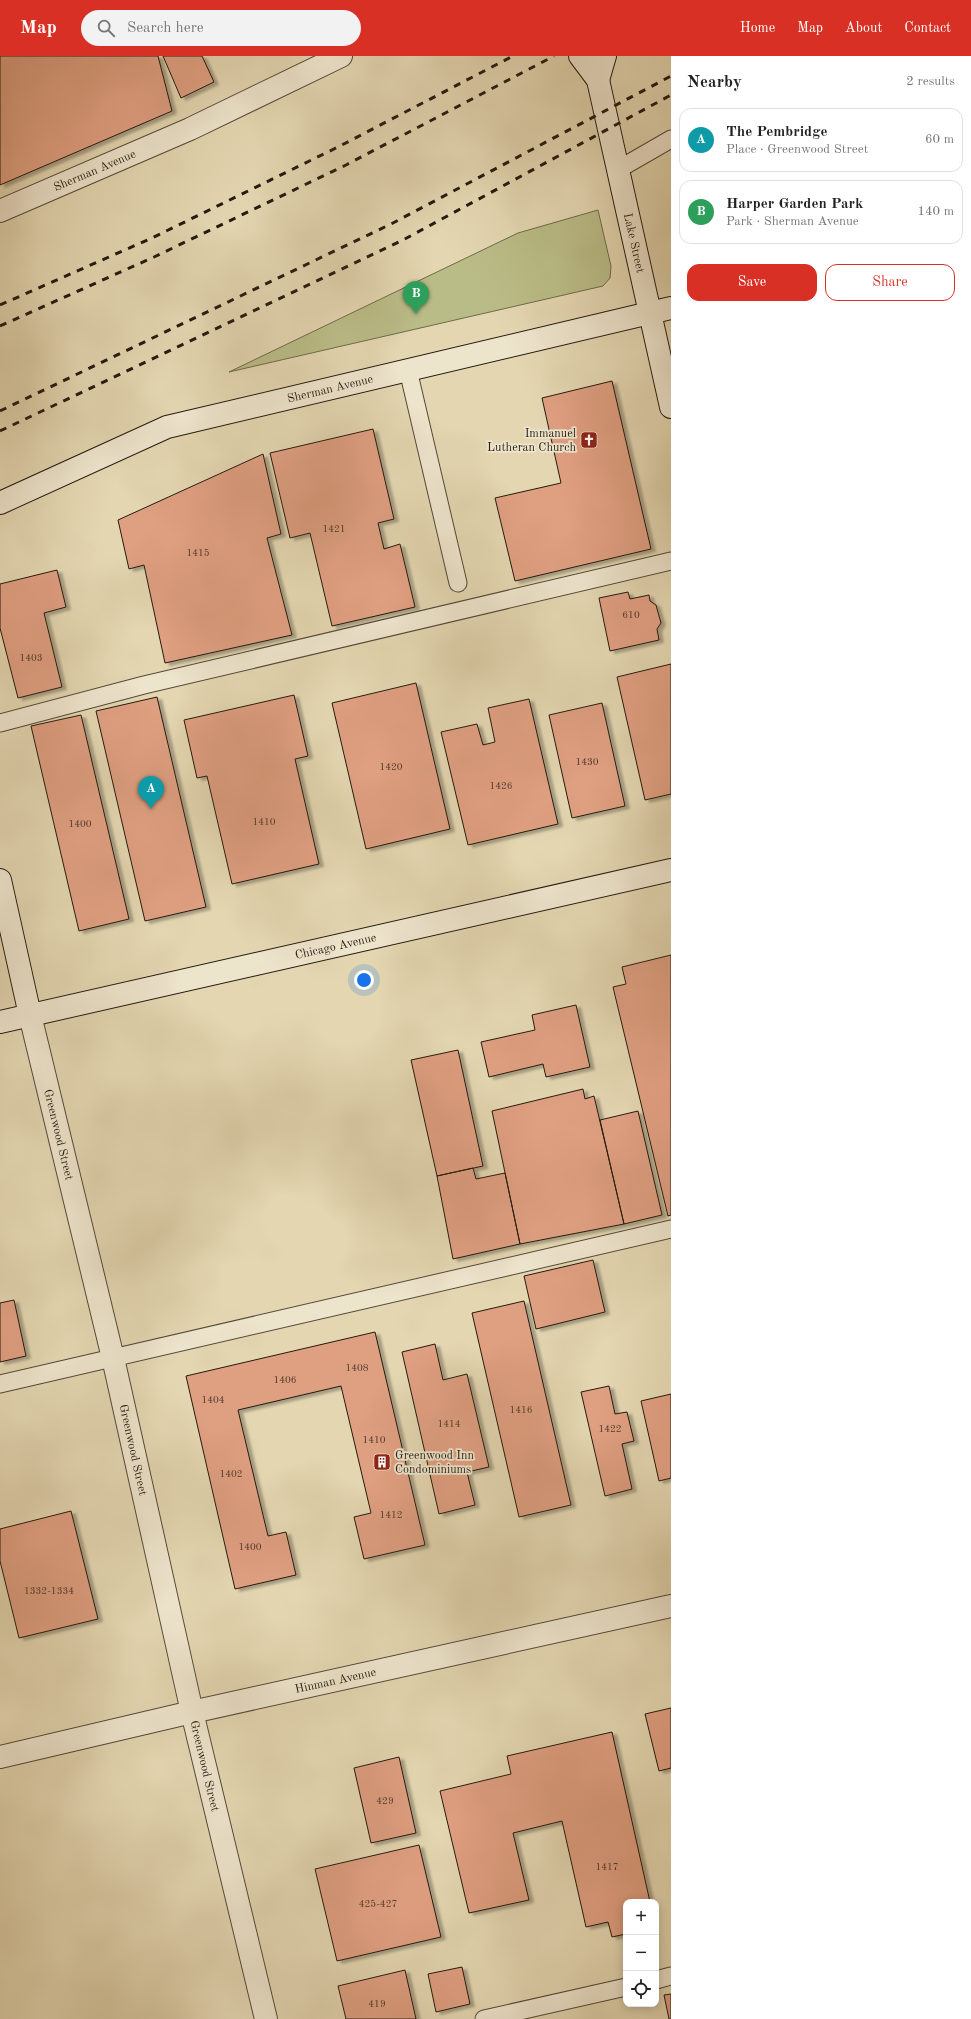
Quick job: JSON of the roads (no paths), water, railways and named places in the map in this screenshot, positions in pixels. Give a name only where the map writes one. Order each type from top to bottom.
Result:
[{"type":"street","name":"Lake Street","points":[[580,56],[598,80],[619,169],[661,310],[671,407]]},
{"type":"street","name":"Lake Street","points":[[598,80],[605,56]]},
{"type":"street","name":"Sherman Avenue","points":[[0,211],[190,129],[330,58]]},
{"type":"street","name":"Sherman Avenue","points":[[0,503],[167,427],[661,310]]},
{"type":"street","name":"Chicago Avenue","points":[[0,1022],[671,870]]},
{"type":"street","name":"Greenwood Street","points":[[0,880],[30,1015],[113,1358],[192,1712],[266,2019]]},
{"type":"street","name":"Hinman Avenue","points":[[0,1757],[192,1712],[671,1606]]},
{"type":"lane","points":[[619,169],[671,139]]},
{"type":"lane","points":[[408,370],[458,583]]},
{"type":"lane","points":[[0,723],[152,683],[671,561]]},
{"type":"lane","points":[[0,1384],[671,1229]]},
{"type":"lane","points":[[659,1979],[671,1976]]},
{"type":"lane","points":[[484,2019],[623,1988]]},
{"type":"railway","points":[[0,305],[152,238],[338,147],[513,56]]},
{"type":"railway","points":[[0,326],[154,257],[346,165],[554,56]]},
{"type":"railway","points":[[0,411],[391,224],[671,76]]},
{"type":"railway","points":[[0,431],[403,240],[671,95]]},
{"type":"place","name":"Harper Garden Park","points":[[416,314]]},
{"type":"place","name":"Immanuel Lutheran Church","points":[[589,440]]},
{"type":"place","name":"The Pembridge","points":[[151,809]]},
{"type":"place","name":"Greenwood Inn Condominiums","points":[[382,1462]]}]
